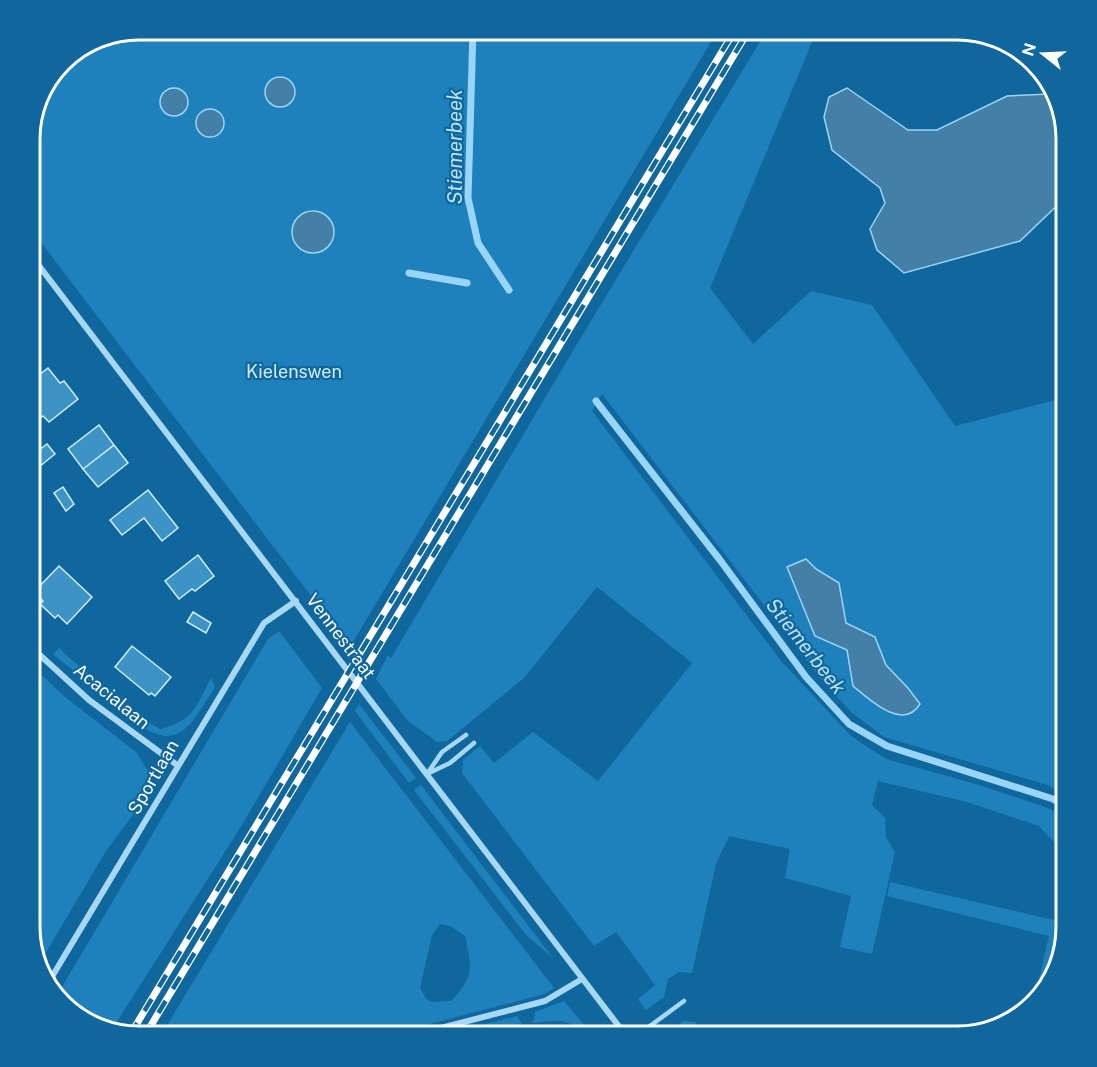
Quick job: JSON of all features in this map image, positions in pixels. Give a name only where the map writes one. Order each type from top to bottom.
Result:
[{"type":"street","name":"Vennestraat","points":[[41,268],[618,1026]]},
{"type":"street","name":"Sportlaan","points":[[53,975],[264,623],[296,601]]},
{"type":"street","name":"Acacialaan","points":[[40,655],[89,700],[177,765]]},
{"type":"street","points":[[447,1026],[545,1000],[582,979]]},
{"type":"lane","points":[[427,774],[442,752],[466,735]]},
{"type":"lane","points":[[427,774],[450,763],[474,743]]},
{"type":"lane","points":[[649,1026],[684,1001]]},
{"type":"green space","name":"Kielenswen","points":[[139,40],[712,41],[350,647],[41,242],[42,120],[57,84],[69,69],[84,57],[120,42]]},
{"type":"green space","points":[[760,41],[813,41],[710,288],[753,344],[811,291],[872,305],[955,426],[1056,400],[1056,790],[1048,785],[884,737],[851,712],[820,678],[602,394],[592,411],[782,662],[851,736],[886,759],[976,784],[1048,808],[1056,813],[1056,844],[1039,826],[967,802],[878,781],[872,805],[885,818],[886,837],[895,852],[872,954],[840,947],[851,896],[785,878],[790,849],[729,836],[716,864],[692,973],[679,972],[668,979],[664,997],[646,1010],[638,999],[655,985],[616,932],[594,946],[462,773],[463,760],[480,746],[494,763],[533,732],[598,781],[692,663],[597,587],[524,678],[447,741],[437,742],[407,720],[376,679],[388,655],[391,658]],"holes":[[[806,559],[816,569],[839,583],[846,623],[875,637],[886,665],[920,704],[887,712],[853,686],[847,650],[815,636]]]},
{"type":"green space","points":[[279,631],[322,688],[242,825],[116,1024],[101,1019],[84,1010],[61,988],[268,639]]},
{"type":"green space","points":[[59,648],[135,714],[130,717],[53,654]]},
{"type":"green space","points":[[40,674],[65,697],[136,752],[147,769],[150,780],[147,796],[106,851],[44,955],[40,928]]},
{"type":"green space","points":[[211,678],[215,687],[183,731],[163,736],[134,721],[139,717],[160,729],[180,722],[193,711]]},
{"type":"green space","points":[[359,704],[416,778],[409,783],[355,711]]},
{"type":"green space","points":[[350,722],[554,988],[545,994],[422,1026],[167,1026]],"holes":[[[440,924],[450,926],[465,936],[470,971],[464,985],[451,1001],[432,1002],[426,999],[420,988],[432,935]]]},
{"type":"green space","points":[[421,785],[553,958],[526,935],[414,790]]},
{"type":"green space","points":[[890,882],[1056,920],[1055,947],[1049,966],[1037,986],[1049,936],[887,896]]},
{"type":"green space","points":[[564,1001],[585,1026],[550,1021],[533,1023],[535,1012]]},
{"type":"green space","points":[[517,1016],[522,1024],[515,1026],[477,1026]]},
{"type":"green space","points":[[683,1021],[695,1022],[698,1026],[677,1026]]},
{"type":"shaded area","points":[[280,77],[291,81],[295,92],[291,103],[280,107],[269,103],[265,92],[269,81]]},
{"type":"shaded area","points":[[174,88],[184,92],[188,102],[184,112],[174,116],[164,112],[160,102],[164,92]]},
{"type":"shaded area","points":[[847,88],[908,130],[937,130],[1007,96],[1045,94],[1055,120],[1056,207],[1020,241],[904,273],[877,250],[870,229],[885,203],[880,188],[832,150],[824,117],[829,97]]},
{"type":"shaded area","points":[[210,109],[220,113],[224,123],[220,133],[210,137],[200,133],[196,123],[200,113]]},
{"type":"shaded area","points":[[313,211],[321,212],[328,217],[333,224],[333,240],[328,247],[321,252],[313,253],[305,252],[298,247],[293,240],[292,232],[293,224],[298,217],[305,212]]},
{"type":"shaded area","points":[[806,559],[816,569],[839,583],[846,623],[875,637],[886,665],[920,704],[913,712],[905,715],[896,714],[877,705],[853,686],[847,650],[815,636],[787,567]]},
{"type":"building","points":[[48,368],[60,383],[64,381],[78,399],[49,422],[43,416],[41,418],[41,374]]},
{"type":"building","points":[[99,425],[114,445],[83,469],[68,449]]},
{"type":"building","points":[[47,444],[55,454],[41,466],[41,449]]},
{"type":"building","points":[[114,445],[128,463],[98,487],[83,469]]},
{"type":"building","points":[[63,487],[74,504],[66,511],[54,493]]},
{"type":"building","points":[[148,490],[178,528],[162,541],[144,518],[122,535],[110,520]]},
{"type":"building","points":[[198,555],[214,576],[195,591],[192,589],[179,599],[165,581]]},
{"type":"building","points":[[59,566],[92,597],[67,624],[58,615],[55,618],[40,604],[43,601],[40,598],[40,585]]},
{"type":"building","points":[[193,612],[211,623],[206,633],[187,622]]},
{"type":"building","points":[[132,646],[171,677],[155,696],[151,693],[149,695],[115,667]]},
{"type":"waterway","name":"Stiemerbeek","points":[[473,40],[468,198],[478,243],[509,290]]},
{"type":"waterway","points":[[409,273],[467,283]]},
{"type":"waterway","name":"Stiemerbeek","points":[[596,401],[720,560],[806,677],[849,724],[887,746],[1056,801]]},
{"type":"railway","points":[[136,1026],[729,41]]},
{"type":"railway","points":[[151,1026],[743,41]]}]
